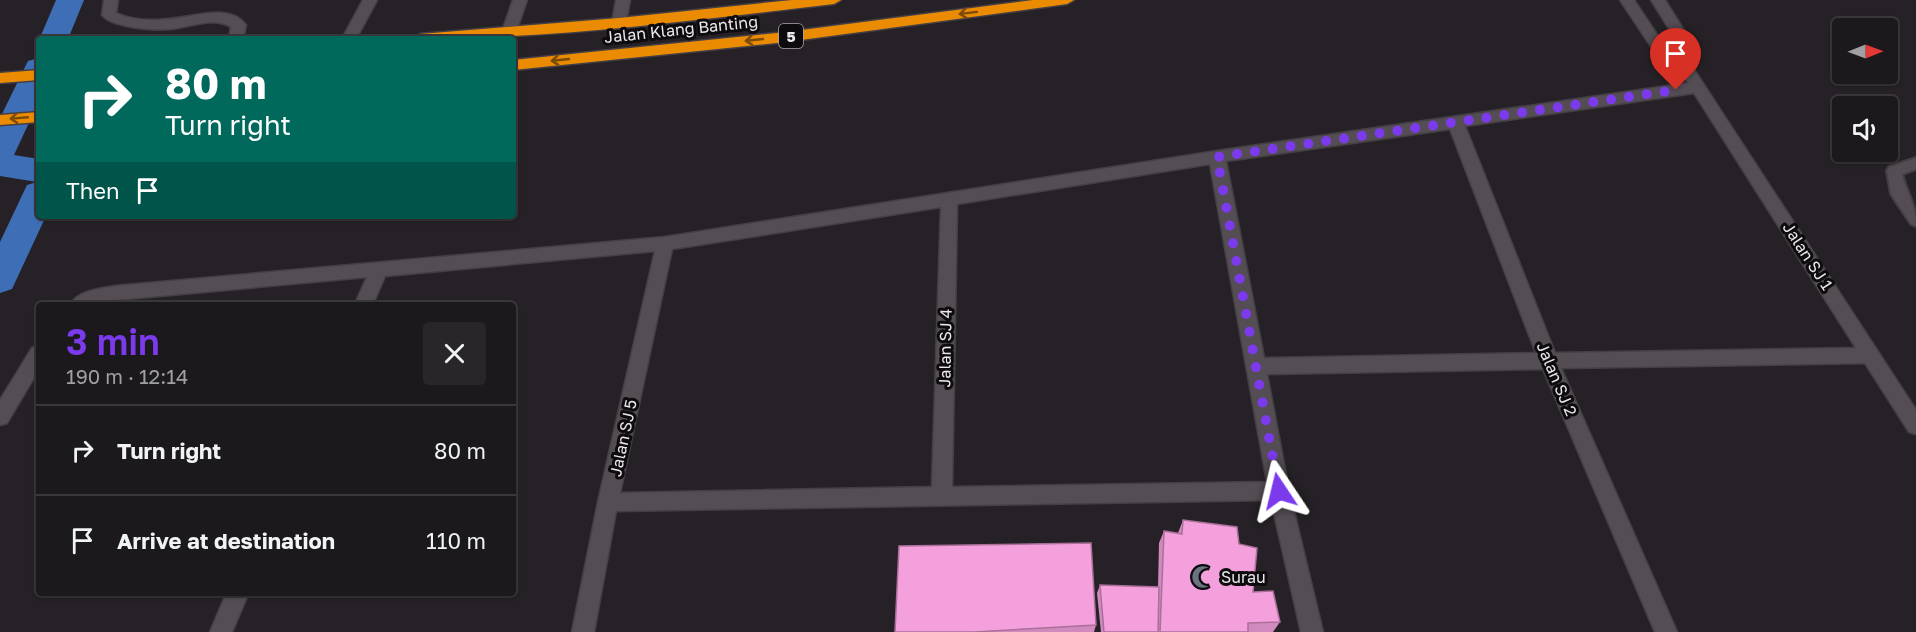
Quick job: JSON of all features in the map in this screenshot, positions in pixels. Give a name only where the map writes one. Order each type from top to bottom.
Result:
[{"type":"highway","name":"Jalan Klang Banting","points":[[458,36],[619,23],[834,0]]},
{"type":"highway","name":"Jalan Klang Banting","points":[[516,64],[786,37],[1068,0]]},
{"type":"highway","points":[[0,78],[36,75]]},
{"type":"highway","points":[[0,120],[36,117]]},
{"type":"street","points":[[111,0],[109,15],[123,22],[169,24],[214,18],[234,21],[239,26],[237,36]]},
{"type":"street","points":[[214,18],[215,0]]},
{"type":"street","points":[[351,36],[370,0]]},
{"type":"street","points":[[509,32],[520,0]]},
{"type":"street","points":[[619,23],[623,0]]},
{"type":"street","points":[[1627,0],[1659,48],[1686,68]]},
{"type":"street","points":[[1658,0],[1688,48],[1686,68]]},
{"type":"street","name":"Jalan SJ 1","points":[[1686,68],[1916,426]]},
{"type":"street","points":[[84,302],[115,292],[665,244],[1217,157],[1698,87]]},
{"type":"street","name":"Jalan SJ 2","points":[[1456,123],[1549,362],[1666,632]]},
{"type":"street","points":[[1217,157],[1279,491],[1312,632]]},
{"type":"street","name":"Jalan SJ 4","points":[[942,496],[949,200]]},
{"type":"street","name":"Jalan SJ 5","points":[[583,632],[608,502],[665,244]]},
{"type":"street","points":[[365,302],[380,269]]},
{"type":"street","points":[[1256,366],[1872,355]]},
{"type":"street","points":[[0,417],[36,358]]},
{"type":"street","points":[[608,502],[1279,491]]},
{"type":"street","points":[[220,632],[236,596]]},
{"type":"lane","points":[[1916,163],[1894,171],[1899,194],[1916,220]]},
{"type":"building","name":"Surau","points":[[1183,520],[1237,527],[1239,544],[1257,548],[1253,592],[1273,591],[1280,622],[1248,623],[1248,632],[1160,632],[1164,531],[1182,534]]},
{"type":"building","points":[[1091,543],[1096,625],[974,632],[895,632],[899,546]]},
{"type":"building","points":[[1100,585],[1159,587],[1158,632],[1104,632]]},
{"type":"waterway","points":[[54,36],[70,0]]},
{"type":"waterway","points":[[0,151],[36,74]]},
{"type":"waterway","points":[[0,164],[36,170]]},
{"type":"waterway","points":[[0,279],[36,201]]},
{"type":"place","name":"Surau","points":[[1203,577]]},
{"type":"route","points":[[1279,491],[1217,157],[1676,90]]}]
